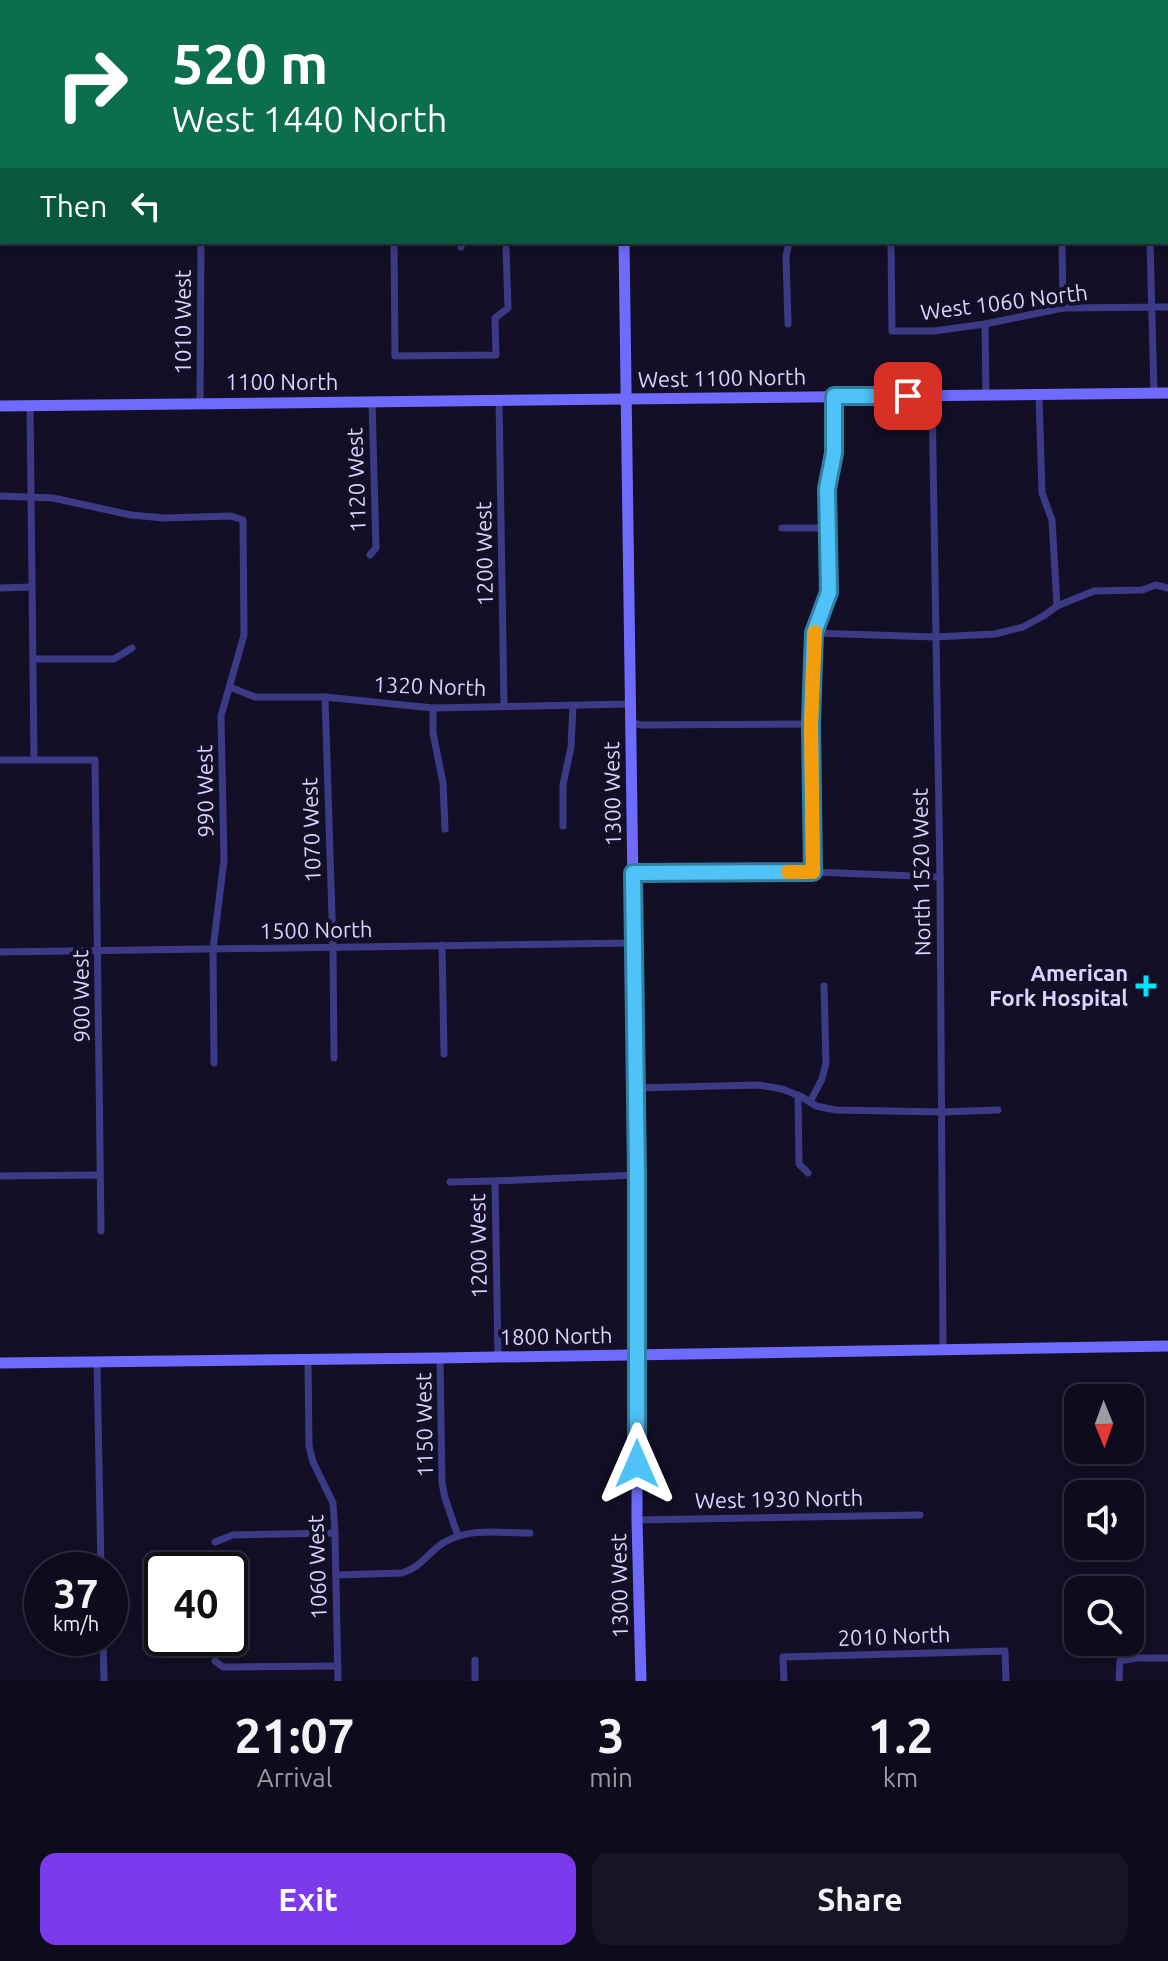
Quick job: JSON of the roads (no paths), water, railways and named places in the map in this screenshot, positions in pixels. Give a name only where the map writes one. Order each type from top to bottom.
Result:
[{"type":"street","name":"1010 West","points":[[200,402],[201,244]]},
{"type":"street","points":[[394,244],[395,356],[496,355],[495,318],[508,308],[506,249]]},
{"type":"street","name":"1300 West","points":[[624,244],[641,1681]]},
{"type":"street","points":[[788,324],[786,256],[789,244]]},
{"type":"street","name":"West 1060 North","points":[[891,244],[892,331],[934,331],[1063,308],[1168,307]]},
{"type":"street","points":[[1062,244],[1063,308]]},
{"type":"street","points":[[1150,244],[1154,393]]},
{"type":"street","points":[[985,324],[986,395]]},
{"type":"street","name":"West 1100 North","points":[[565,400],[1168,393]]},
{"type":"street","name":"North 1520 West","points":[[932,395],[940,877],[943,1349]]},
{"type":"street","points":[[1039,395],[1042,493],[1052,520],[1057,606]]},
{"type":"street","points":[[813,872],[811,724],[814,633],[829,592],[827,489],[834,453],[834,396]]},
{"type":"street","name":"1200 West","points":[[499,400],[504,706]]},
{"type":"street","name":"1100 North","points":[[0,406],[565,400]]},
{"type":"street","name":"1120 West","points":[[370,555],[376,548],[372,401]]},
{"type":"street","points":[[0,760],[34,759],[30,405]]},
{"type":"street","points":[[0,496],[31,496]]},
{"type":"street","name":"990 West","points":[[31,496],[131,515],[164,518],[231,516],[243,520],[244,635],[221,716],[224,860],[213,949],[214,1063]]},
{"type":"street","points":[[782,528],[827,528]]},
{"type":"street","points":[[814,633],[935,637],[995,634],[1023,627],[1057,606],[1094,591],[1142,590],[1156,585],[1168,588]]},
{"type":"street","points":[[0,588],[32,587]]},
{"type":"street","points":[[33,659],[114,659],[132,648]]},
{"type":"street","name":"1320 North","points":[[230,687],[255,697],[325,697],[433,708],[630,704]]},
{"type":"street","name":"1070 West","points":[[325,697],[334,1058]]},
{"type":"street","points":[[563,826],[563,785],[571,747],[573,705]]},
{"type":"street","points":[[433,708],[433,733],[443,783],[445,829]]},
{"type":"street","points":[[631,723],[811,724]]},
{"type":"street","name":"900 West","points":[[34,759],[95,760],[101,1231]]},
{"type":"street","points":[[633,873],[813,872],[940,877]]},
{"type":"street","name":"1500 North","points":[[0,952],[633,943]]},
{"type":"street","points":[[442,945],[444,1054]]},
{"type":"street","points":[[810,1102],[826,1063],[824,986]]},
{"type":"street","points":[[636,1088],[759,1085],[782,1089],[816,1106],[836,1110],[998,1110]]},
{"type":"street","points":[[798,1095],[799,1164],[808,1173]]},
{"type":"street","points":[[0,1176],[100,1175]]},
{"type":"street","points":[[450,1182],[637,1175]]},
{"type":"street","name":"1200 West","points":[[495,1181],[498,1357]]},
{"type":"street","name":"1800 North","points":[[0,1363],[1168,1346]]},
{"type":"street","name":"1150 West","points":[[440,1358],[442,1483],[458,1536]]},
{"type":"street","name":"1060 West","points":[[308,1360],[309,1446],[313,1462],[333,1503],[338,1681]]},
{"type":"street","points":[[97,1362],[101,1552]]},
{"type":"street","name":"West 1930 North","points":[[637,1520],[920,1515]]},
{"type":"street","points":[[336,1575],[413,1570],[443,1543],[474,1532],[530,1533]]},
{"type":"street","points":[[215,1542],[233,1535],[335,1533]]},
{"type":"street","name":"2010 North","points":[[784,1681],[783,1657],[1005,1651],[1006,1681]]},
{"type":"street","points":[[103,1656],[104,1681]]},
{"type":"street","points":[[1119,1681],[1120,1661],[1168,1658]]},
{"type":"street","points":[[475,1660],[475,1681]]},
{"type":"street","points":[[215,1661],[223,1667],[338,1666]]},
{"type":"place","name":"American Fork Hospital","points":[[1146,986]]}]
